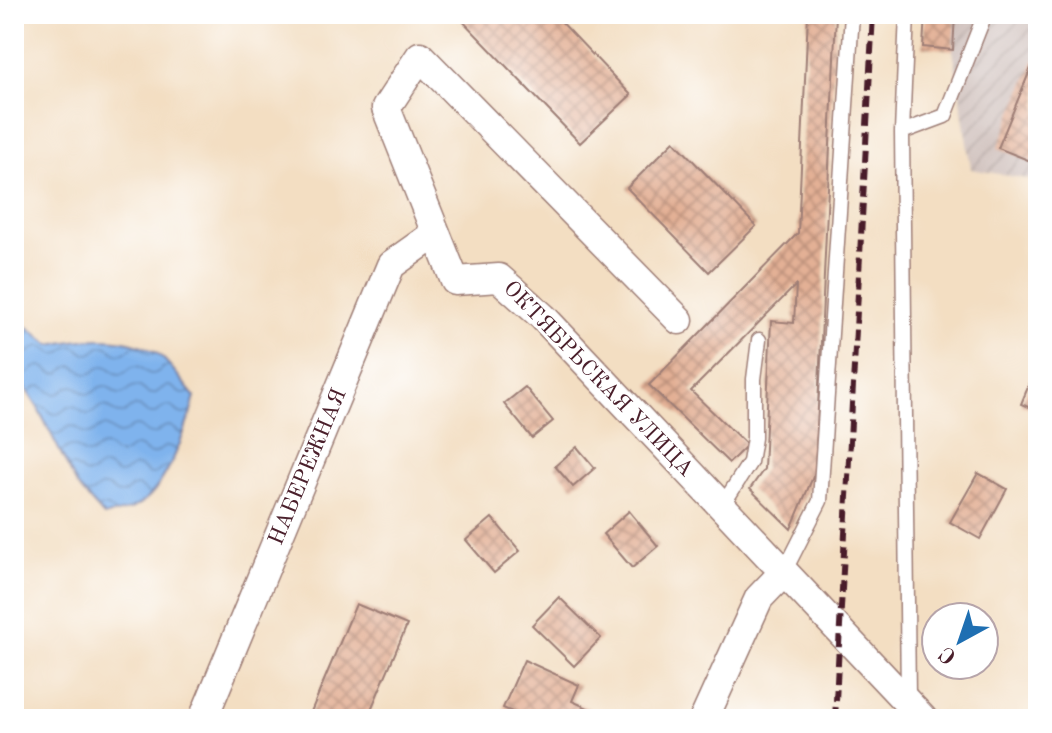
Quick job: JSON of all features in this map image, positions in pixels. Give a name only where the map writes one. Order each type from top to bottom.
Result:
[{"type":"street","name":"ОКТЯБРЬСКАЯ УЛИЦА","points":[[679,320],[420,56],[386,108],[455,281],[499,278],[543,317],[916,711]]},
{"type":"street","name":"НАБЕРЕЖНАЯ","points":[[203,719],[391,265],[436,233]]},
{"type":"street","points":[[704,719],[759,598],[784,572]]},
{"type":"lane","points":[[784,572],[820,501],[852,14]]},
{"type":"lane","points":[[907,14],[902,132],[916,711]]},
{"type":"lane","points":[[902,132],[945,116],[985,14]]},
{"type":"lane","points":[[722,506],[750,462],[759,340]]},
{"type":"shaded area","points":[[955,14],[1038,14],[1038,181],[971,169],[953,50]]},
{"type":"water","points":[[28,327],[50,345],[102,339],[129,342],[153,351],[164,359],[195,397],[174,458],[156,488],[135,507],[104,516],[78,487],[38,408],[14,370],[14,330]]},
{"type":"building","points":[[456,14],[554,14],[631,95],[580,143]]},
{"type":"building","points":[[808,14],[836,14],[815,472],[791,529],[750,489],[764,469],[771,321],[794,323],[796,285],[691,391],[747,445],[729,463],[649,385],[798,233]]},
{"type":"building","points":[[925,14],[955,14],[953,50],[923,47]]},
{"type":"building","points":[[1038,51],[1038,164],[998,148]]},
{"type":"building","points":[[674,141],[756,226],[709,272],[627,188]]},
{"type":"building","points":[[1038,363],[1038,411],[1021,404]]},
{"type":"building","points":[[525,387],[553,421],[532,438],[504,404]]},
{"type":"building","points":[[577,447],[595,468],[573,487],[555,466]]},
{"type":"building","points":[[978,473],[1007,489],[980,539],[950,522]]},
{"type":"building","points":[[629,511],[658,546],[632,568],[603,534]]},
{"type":"building","points":[[492,518],[520,551],[494,573],[466,540]]},
{"type":"building","points":[[559,597],[601,638],[574,666],[532,625]]},
{"type":"building","points":[[356,604],[407,625],[367,719],[308,719]]},
{"type":"building","points":[[524,660],[579,685],[572,701],[612,719],[528,719],[503,708]]},
{"type":"railway","points":[[835,719],[873,14]]}]
